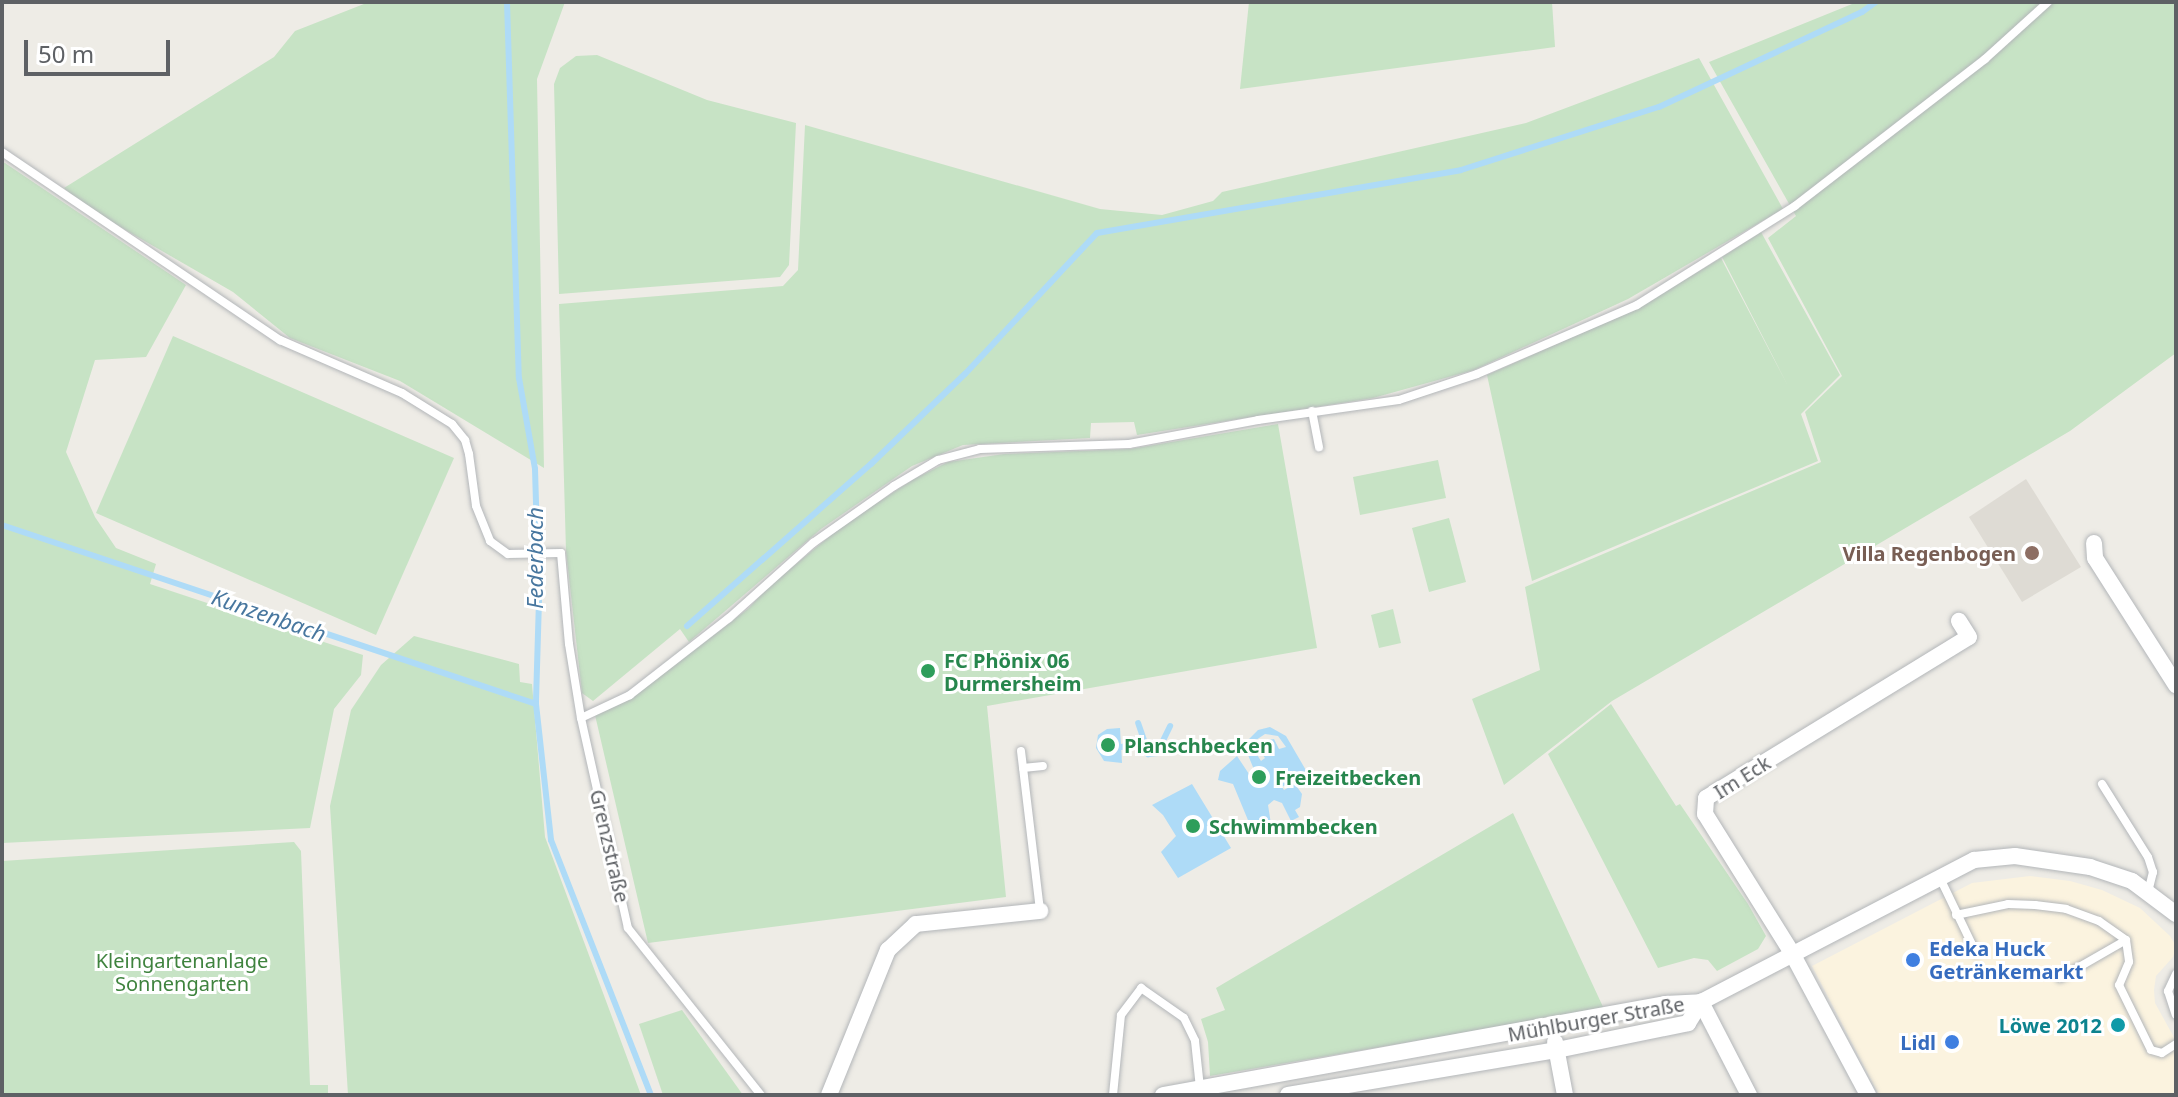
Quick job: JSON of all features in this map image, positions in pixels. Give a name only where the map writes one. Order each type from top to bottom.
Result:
[{"type":"street","points":[[2094,543],[2095,558],[2176,685]]},
{"type":"street","name":"Im Eck","points":[[1868,1095],[1792,953],[1705,814],[1706,798],[1969,637],[1959,621]]},
{"type":"street","name":"Mühlburger Straße","points":[[1163,1095],[1323,1069],[1665,1004],[1701,1002],[1974,860],[2015,856],[2090,867],[2132,881],[2176,914]]},
{"type":"street","points":[[829,1095],[888,950],[916,924],[1040,911]]},
{"type":"street","points":[[1288,1095],[1322,1092],[1557,1050],[1688,1023],[1701,1002]]},
{"type":"street","points":[[1701,1002],[1749,1095]]},
{"type":"street","points":[[1551,1026],[1565,1095]]},
{"type":"street","points":[[1322,1092],[1323,1069]]},
{"type":"lane","points":[[581,718],[630,695],[729,618],[813,543],[894,486],[938,460],[980,449],[1129,444],[1312,411],[1399,400],[1464,379],[1637,305],[1795,206],[1985,59],[2048,2]]},
{"type":"lane","name":"Grenzstraße","points":[[2,152],[280,340],[402,393],[452,424],[465,440],[481,526],[490,541],[508,554],[561,553],[569,644],[581,718],[628,928],[761,1095]]},
{"type":"lane","points":[[1312,411],[1319,447]]},
{"type":"lane","points":[[1021,751],[1040,911]]},
{"type":"lane","points":[[1023,768],[1043,766]]},
{"type":"lane","points":[[2102,784],[2148,857],[2153,872],[2148,893]]},
{"type":"lane","points":[[1939,876],[1976,953]]},
{"type":"lane","points":[[1956,915],[2008,904],[2066,909],[2099,921],[2126,940],[2129,962],[2119,985],[2137,1027],[2151,1050],[2162,1053],[2176,1044]]},
{"type":"lane","points":[[2060,978],[2126,940]]},
{"type":"lane","points":[[2176,974],[2168,991],[2176,1015]]},
{"type":"lane","points":[[1113,1095],[1121,1015],[1141,988],[1184,1018],[1195,1041],[1200,1089]]},
{"type":"shaded area","name":"Villa Regenbogen","points":[[2026,479],[2081,567],[2022,602],[1969,517]]},
{"type":"shaded area","points":[[2030,876],[2070,881],[2102,890],[2140,908],[2170,936],[2176,946],[2173,957],[2156,976],[2154,990],[2155,1003],[2176,1041],[2176,1095],[1879,1095],[1812,966],[1972,883]]},
{"type":"green space","points":[[369,2],[565,2],[537,79],[544,468],[400,381],[290,338],[233,292],[84,206],[64,188],[274,57],[295,31]]},
{"type":"green space","points":[[1249,2],[1552,2],[1555,47],[1240,89]]},
{"type":"green space","points":[[1857,2],[2176,2],[2176,353],[2070,431],[1612,701],[1504,785],[1472,699],[1540,670],[1525,587],[1821,462],[1805,412],[1842,376],[1768,238],[1796,216],[1709,62]]},
{"type":"green space","points":[[597,55],[707,100],[796,123],[789,265],[780,277],[559,294],[554,84],[560,68],[576,56]]},
{"type":"green space","points":[[1699,58],[1783,209],[1628,299],[1474,370],[1373,398],[1137,435],[1134,422],[1091,423],[1090,438],[963,445],[912,466],[821,529],[689,642],[680,629],[593,701],[582,693],[566,551],[559,304],[783,286],[798,270],[805,125],[1100,209],[1162,215],[1213,201],[1222,192],[1526,123]]},
{"type":"green space","points":[[2,161],[186,285],[146,357],[95,360],[66,452],[95,517],[116,548],[156,564],[150,584],[363,655],[361,675],[334,709],[310,828],[2,843]]},
{"type":"green space","points":[[1761,232],[1840,375],[1801,414],[1818,461],[1532,581],[1487,375],[1636,309],[1721,258],[1788,386],[1722,257]]},
{"type":"green space","points":[[173,336],[454,458],[376,635],[96,513]]},
{"type":"green space","name":"FC Phönix 06 Durmersheim","points":[[1278,424],[1317,648],[987,706],[1006,897],[648,943],[595,715],[637,694],[749,608],[768,587],[846,523],[914,479],[948,462],[1004,454],[1130,449]]},
{"type":"green space","points":[[1438,460],[1446,498],[1360,515],[1353,477]]},
{"type":"green space","points":[[1449,518],[1466,582],[1429,592],[1412,528]]},
{"type":"green space","points":[[1393,609],[1401,643],[1379,648],[1371,615]]},
{"type":"green space","points":[[414,636],[519,664],[520,682],[532,684],[545,837],[641,1095],[348,1095],[330,806],[351,710],[381,665]]},
{"type":"green space","points":[[1611,704],[1676,806],[1680,804],[1748,904],[1766,936],[1758,949],[1717,971],[1708,960],[1694,958],[1658,968],[1548,754]]},
{"type":"green space","points":[[1513,813],[1604,1009],[1210,1076],[1208,1042],[1201,1019],[1225,1010],[1216,988]]},
{"type":"green space","name":"Kleingartenanlage Sonnengarten","points":[[294,842],[301,851],[310,1085],[328,1085],[328,1095],[2,1095],[2,861]]},
{"type":"green space","points":[[682,1010],[743,1095],[663,1095],[639,1024]]},
{"type":"water","name":"Freizeitbecken","points":[[1270,727],[1286,736],[1307,772],[1282,787],[1284,790],[1295,784],[1302,794],[1300,807],[1295,810],[1299,817],[1291,821],[1282,803],[1274,800],[1268,805],[1271,824],[1258,830],[1250,825],[1233,784],[1218,780],[1220,771],[1237,756],[1249,774],[1255,772],[1248,755],[1249,739],[1258,730]],"holes":[[[1265,734],[1278,736],[1286,747],[1279,749],[1274,739],[1262,741],[1259,749],[1265,758],[1261,761],[1254,750],[1256,740]]]},
{"type":"water","name":"Planschbecken","points":[[1120,728],[1122,763],[1104,761],[1096,748],[1098,735],[1107,729]]},
{"type":"water","name":"Schwimmbecken","points":[[1192,784],[1231,848],[1178,878],[1161,852],[1176,836],[1163,815],[1152,805]]},
{"type":"waterway","name":"Federbach","points":[[507,2],[519,378],[535,469],[539,600],[536,704],[551,840],[651,1095]]},
{"type":"waterway","points":[[687,626],[871,464],[965,374],[1097,233],[1461,170],[1659,107],[1862,12],[1876,2]]},
{"type":"waterway","name":"Kunzenbach","points":[[2,525],[536,704]]},
{"type":"waterway","points":[[1121,747],[1145,743],[1138,723]]},
{"type":"waterway","points":[[1141,746],[1148,754],[1157,753],[1170,726]]},
{"type":"place","name":"Villa Regenbogen","points":[[2032,553]]},
{"type":"place","name":"FC Phönix 06 Durmersheim","points":[[928,671]]},
{"type":"place","name":"Planschbecken","points":[[1108,745]]},
{"type":"place","name":"Freizeitbecken","points":[[1259,777]]},
{"type":"place","name":"Schwimmbecken","points":[[1193,826]]},
{"type":"place","name":"Edeka Huck Getränkemarkt","points":[[1913,960]]},
{"type":"place","name":"Löwe 2012","points":[[2118,1025]]},
{"type":"place","name":"Lidl","points":[[1952,1042]]}]
